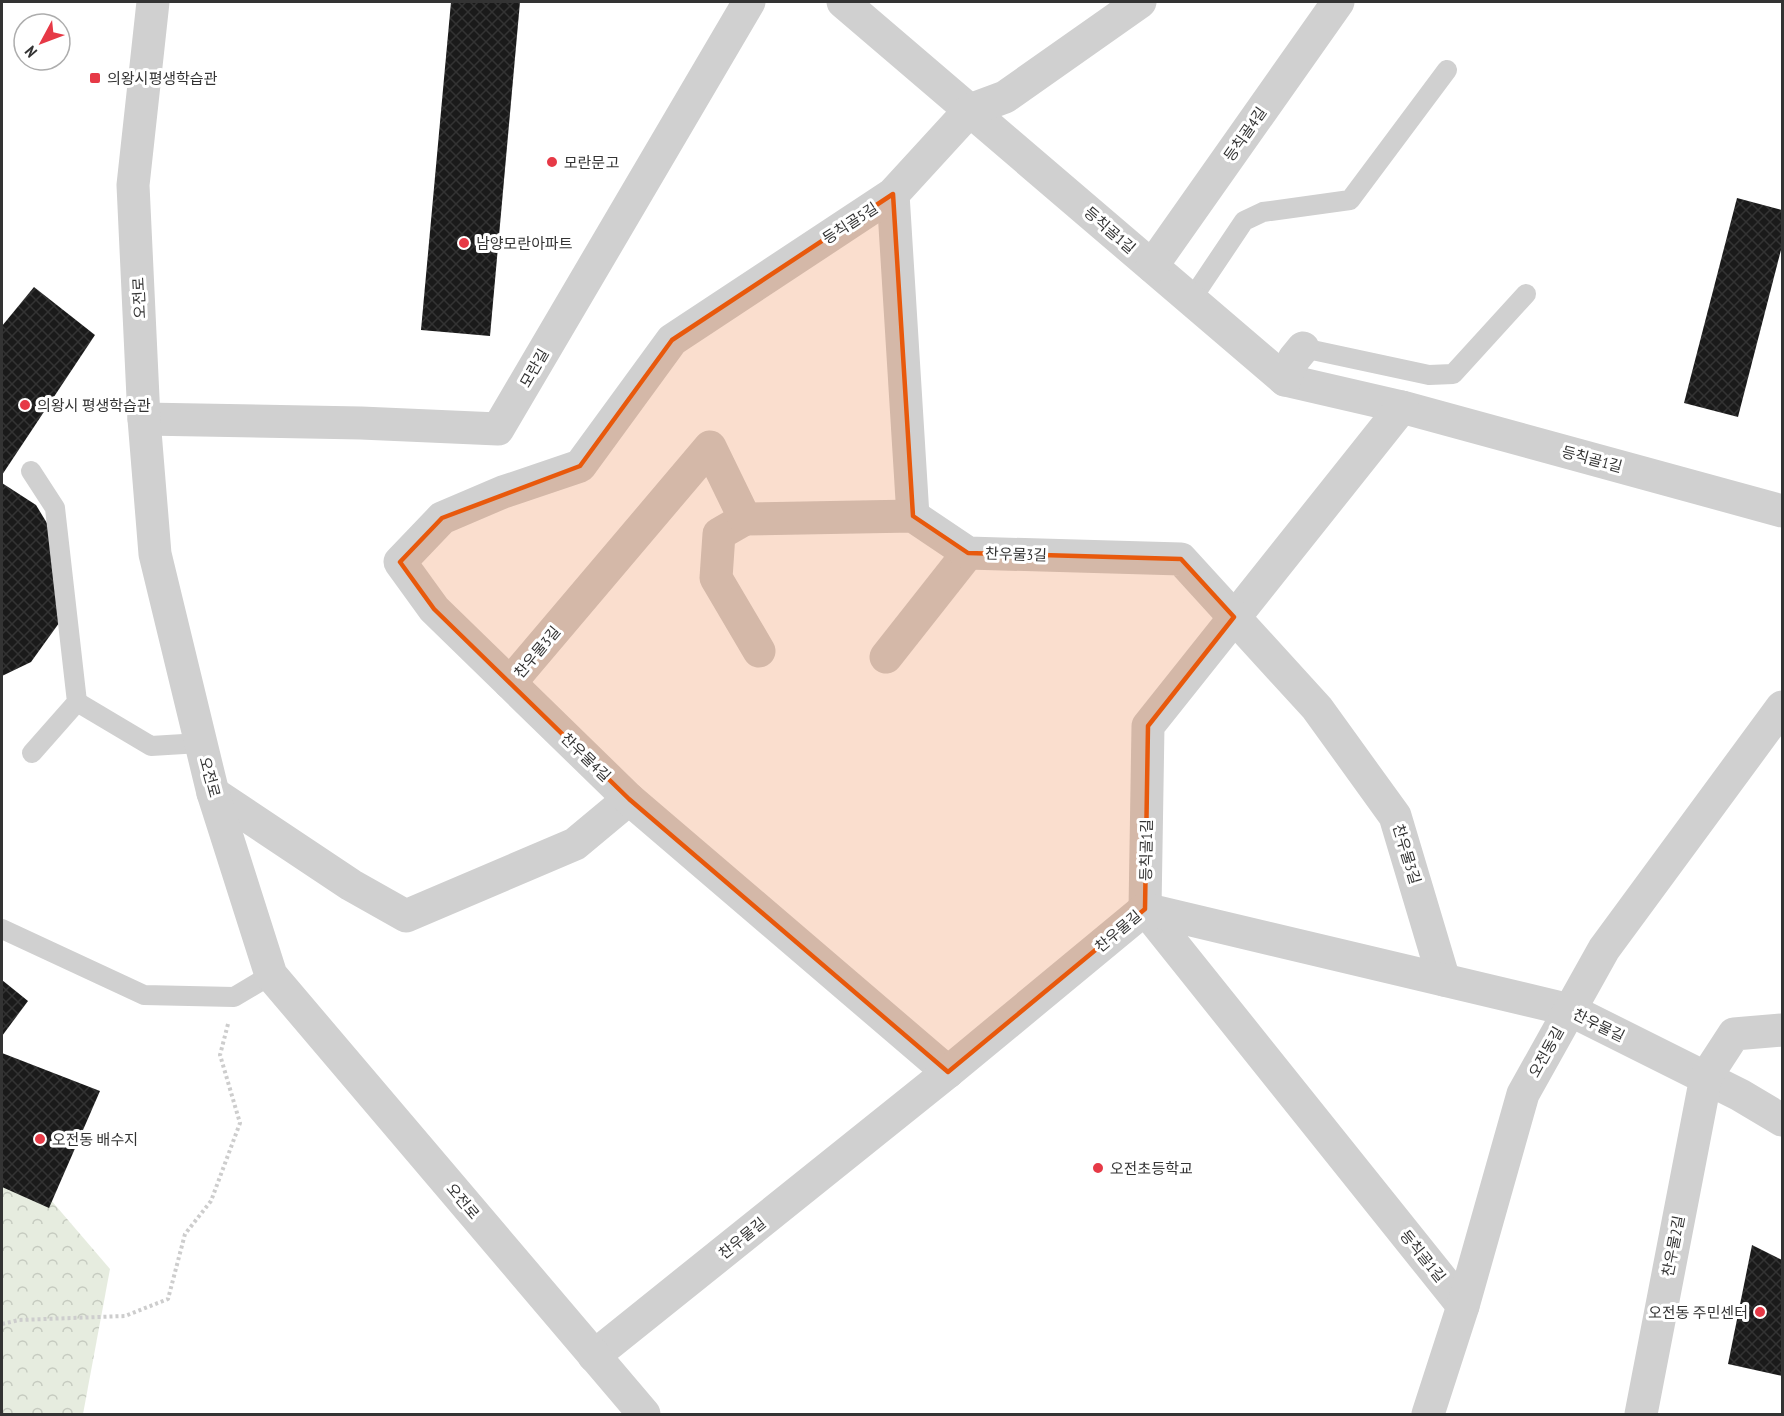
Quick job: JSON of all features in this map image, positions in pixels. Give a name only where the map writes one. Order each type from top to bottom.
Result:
[{"type":"street","name":"오전로","points":[[153,2],[133,185],[144,419],[154,554],[213,793],[271,975],[644,1414]]},
{"type":"street","name":"모란길","points":[[144,419],[361,423],[498,429],[749,2]]},
{"type":"street","name":"등칙골1길","points":[[843,2],[1285,380],[1402,407],[1782,511]]},
{"type":"street","name":"등칙골5길","points":[[580,466],[672,340],[893,194],[970,110],[1005,97],[1140,2]]},
{"type":"street","name":"등칙골4길","points":[[1152,266],[1338,2]]},
{"type":"street","points":[[759,651],[716,578],[719,534],[745,519],[913,516],[893,194]]},
{"type":"street","points":[[1285,380],[1293,359],[1303,348]]},
{"type":"street","name":"등칙골1길","points":[[1402,407],[1148,726],[1145,909],[1463,1306]]},
{"type":"street","name":"찬우물3길","points":[[510,683],[710,447],[745,519]]},
{"type":"street","name":"찬우물4길","points":[[580,466],[502,492],[442,518],[400,562],[434,609],[629,799],[948,1072]]},
{"type":"street","name":"찬우물3길","points":[[913,516],[968,553],[1181,559],[1317,708],[1395,816],[1444,980]]},
{"type":"street","points":[[886,657],[968,553]]},
{"type":"street","name":"오전동길","points":[[1428,1414],[1463,1306],[1523,1094],[1604,949],[1782,707]]},
{"type":"street","points":[[213,793],[351,885],[406,916],[575,844],[629,799]]},
{"type":"street","name":"찬우물길","points":[[594,1356],[948,1072],[1145,909],[1570,1010],[1706,1077],[1782,1120]]},
{"type":"street","points":[[1706,1077],[1734,1034],[1782,1030]]},
{"type":"street","name":"찬우물2길","points":[[1641,1414],[1706,1077]]},
{"type":"lane","points":[[1191,300],[1244,221],[1263,212],[1350,200],[1447,70]]},
{"type":"lane","points":[[1303,348],[1429,375],[1452,374],[1526,294]]},
{"type":"lane","points":[[31,471],[55,508],[77,702],[32,753]]},
{"type":"lane","points":[[77,702],[151,746],[200,743]]},
{"type":"lane","points":[[2,929],[144,994],[234,997],[271,975]]},
{"type":"path","points":[[2,1324],[19,1320],[125,1316],[168,1299],[185,1234],[211,1201],[240,1123],[220,1055],[234,997]]},
{"type":"highlighted area","points":[[893,194],[913,516],[968,553],[1181,559],[1234,617],[1148,726],[1145,909],[948,1072],[629,799],[434,609],[400,562],[442,518],[580,466],[672,340]]},
{"type":"green space","points":[[2,1143],[110,1269],[83,1414],[2,1414]]},
{"type":"building","name":"남양모란아파트","points":[[451,2],[520,2],[490,336],[421,330]]},
{"type":"building","points":[[1737,198],[1782,210],[1782,246],[1738,417],[1684,403]]},
{"type":"building","name":"의왕시 평생학습관","points":[[34,287],[95,335],[2,475],[2,326]]},
{"type":"building","points":[[2,483],[36,505],[59,543],[67,612],[31,662],[2,676]]},
{"type":"building","points":[[2,980],[28,1001],[2,1036]]},
{"type":"building","name":"오전동 배수지","points":[[2,1053],[100,1091],[49,1208],[2,1187]]},
{"type":"building","name":"오전동 주민센터","points":[[1752,1245],[1782,1260],[1782,1376],[1728,1364]]},
{"type":"place","name":"의왕시평생학습관","points":[[95,78]]},
{"type":"place","name":"모란문고","points":[[552,162]]},
{"type":"place","name":"남양모란아파트","points":[[464,243]]},
{"type":"place","name":"의왕시 평생학습관","points":[[25,405]]},
{"type":"place","name":"오전동 배수지","points":[[40,1139]]},
{"type":"place","name":"오전초등학교","points":[[1098,1168]]},
{"type":"place","name":"오전동 주민센터","points":[[1760,1312]]}]
